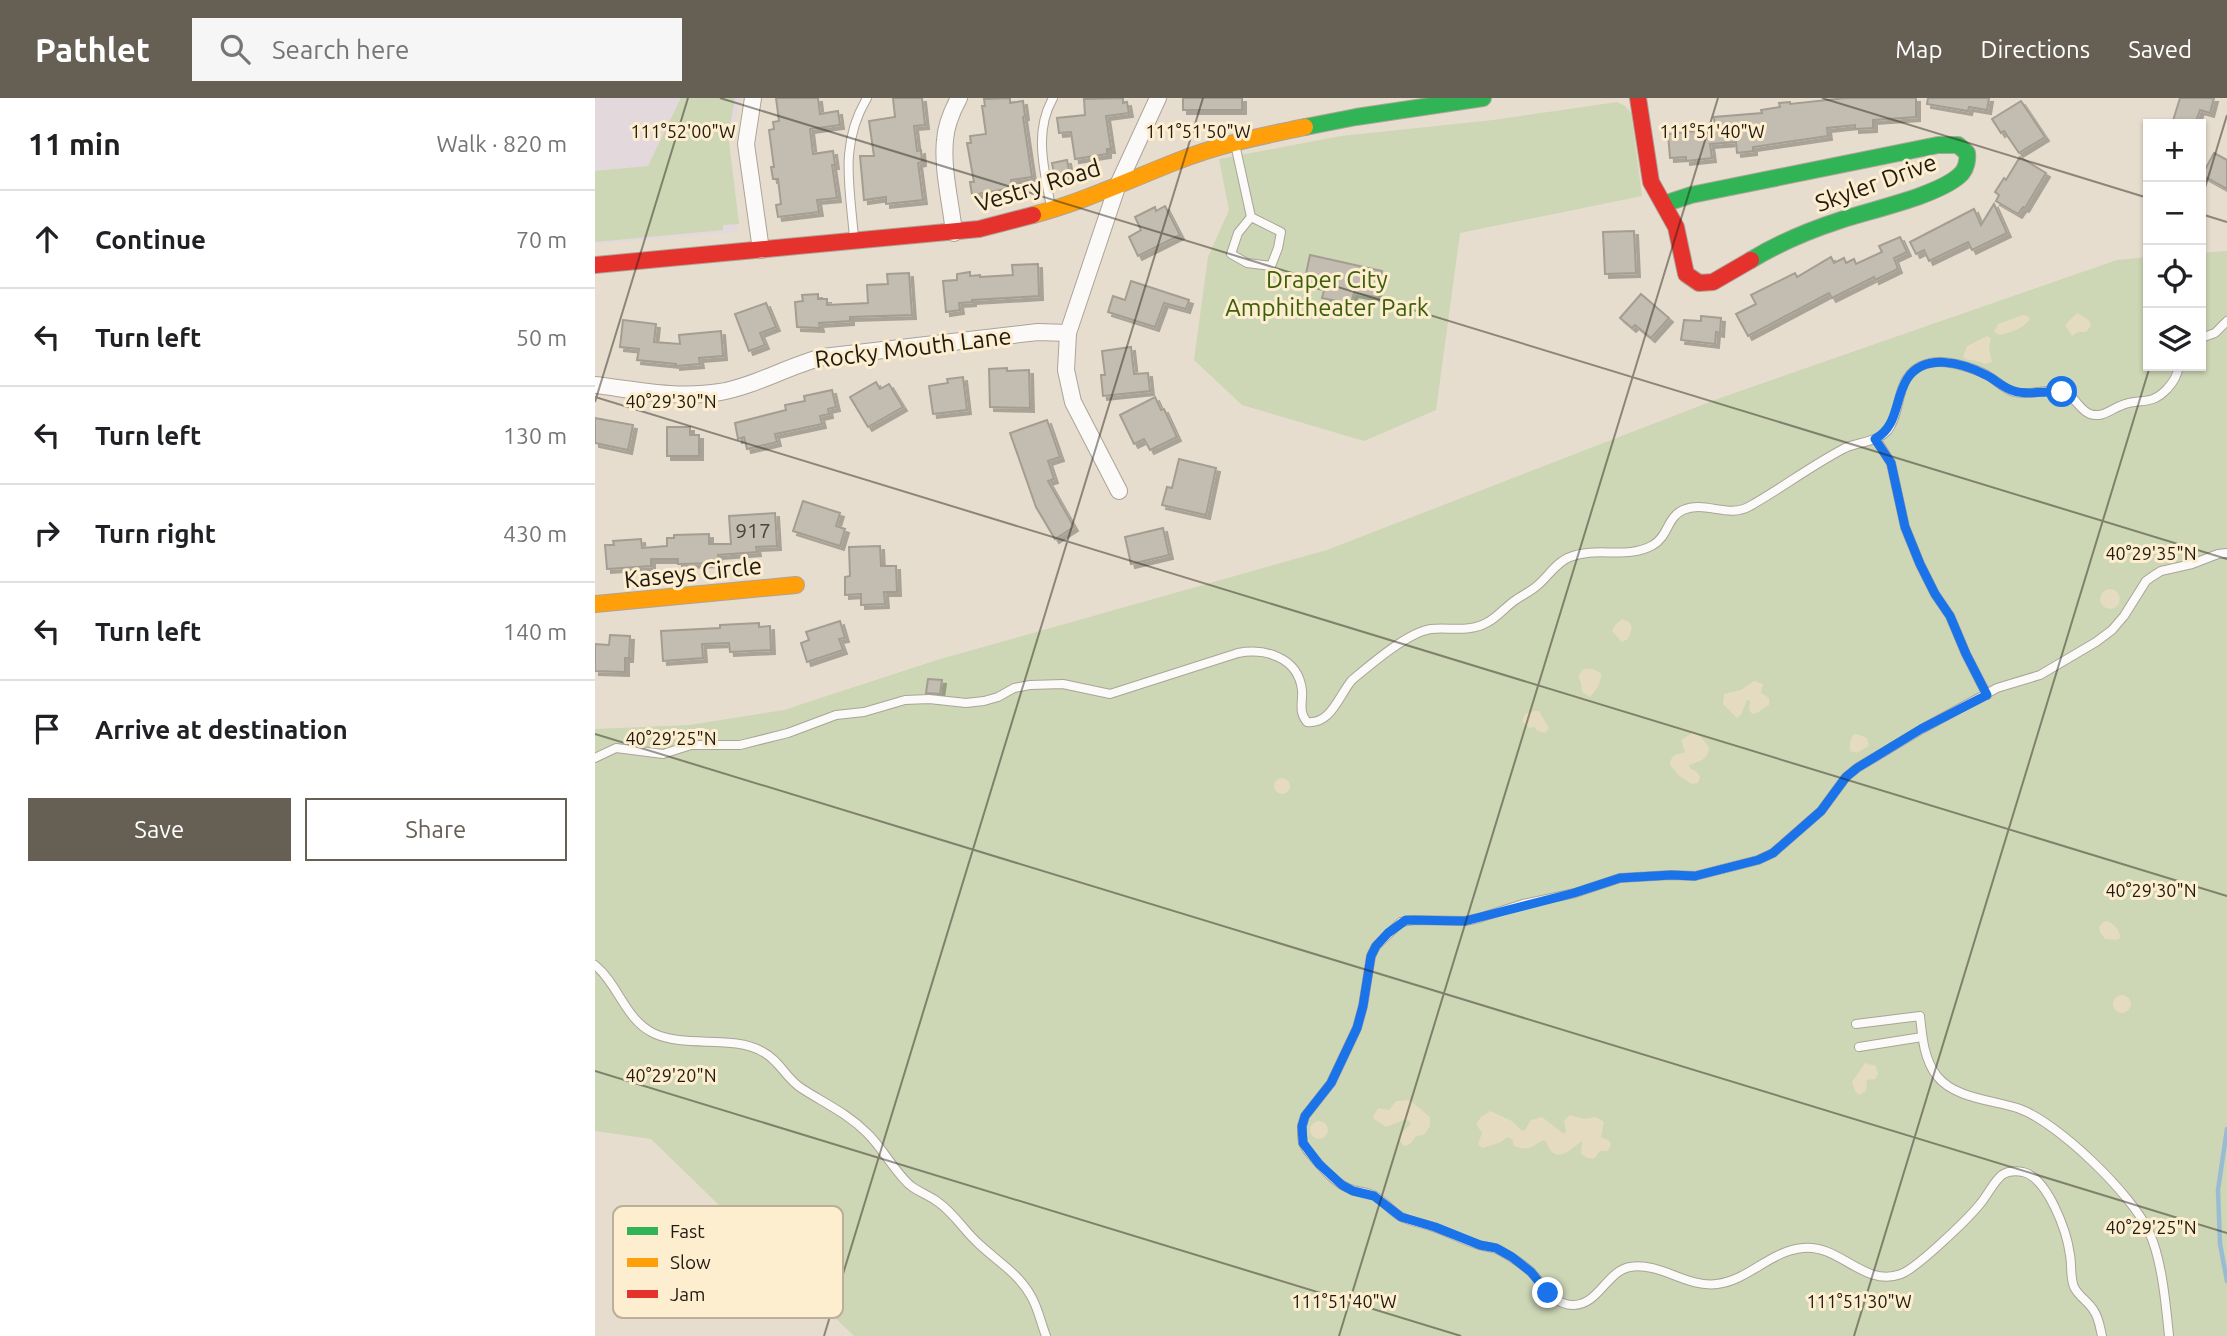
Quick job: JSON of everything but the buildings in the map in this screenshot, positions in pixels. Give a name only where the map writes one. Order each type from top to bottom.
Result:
[{"type":"street","points":[[753,98],[747,144],[761,250]]},
{"type":"street","points":[[954,233],[945,139],[958,98]]},
{"type":"street","points":[[1119,491],[1073,402],[1066,370],[1068,333],[1117,187],[1158,98]]},
{"type":"street","name":"Vestry Road","points":[[595,265],[954,233],[1052,210],[1117,187],[1176,161],[1235,141],[1356,117],[1483,98]]},
{"type":"street","name":"Skyler Drive","points":[[1638,98],[1651,182],[1664,204],[1673,219],[1680,237],[1686,274],[1694,281],[1705,284],[1807,233],[1936,190],[1962,173],[1968,160],[1967,153],[1958,145],[1938,145],[1691,195],[1664,204]]},
{"type":"street","name":"Rocky Mouth Lane","points":[[595,385],[669,394],[722,392],[802,362],[823,357],[1038,332],[1068,333]]},
{"type":"street","name":"Kaseys Circle","points":[[595,604],[796,585]]},
{"type":"lane","points":[[854,242],[848,148],[854,122],[867,98]]},
{"type":"lane","points":[[1052,210],[1041,139],[1045,113],[1053,98]]},
{"type":"lane","points":[[1235,141],[1251,217]]},
{"type":"lane","points":[[1251,217],[1281,232],[1271,265],[1247,263],[1231,254],[1238,233],[1251,217]]},
{"type":"lane","points":[[2206,337],[2215,334],[2227,321]]},
{"type":"lane","points":[[595,758],[616,748],[663,754],[691,745],[740,745],[788,733],[836,715],[864,712],[916,699],[959,703],[983,701],[1014,688],[1063,684],[1110,694],[1254,650],[1278,656],[1289,665],[1297,675],[1302,690],[1303,716],[1307,722],[1315,723],[1331,711],[1344,688],[1352,680],[1411,635],[1430,629],[1460,631],[1487,623],[1532,590],[1568,557],[1639,551],[1660,540],[1669,522],[1683,510],[1692,507],[1739,512],[1833,454],[1851,445],[1875,439],[1888,429],[1899,394],[1909,375],[1927,363],[1940,362],[1972,369],[2013,391],[2062,392],[2072,396],[2085,411],[2093,415],[2110,412],[2126,404],[2158,399],[2175,380],[2178,371]]},
{"type":"lane","points":[[1875,439],[1891,463],[1905,527],[1920,564],[1950,616],[1987,695]]},
{"type":"lane","points":[[2102,1336],[2095,1311],[2074,1286],[2065,1231],[2042,1185],[2032,1175],[2009,1172],[2002,1175],[1959,1225],[1914,1266],[1892,1277],[1869,1275],[1830,1252],[1817,1248],[1802,1248],[1772,1257],[1730,1282],[1713,1284],[1694,1283],[1673,1273],[1652,1268],[1628,1268],[1591,1299],[1573,1306],[1560,1302],[1548,1293],[1531,1272],[1496,1248],[1480,1245],[1401,1217],[1374,1196],[1342,1185],[1319,1164],[1303,1143],[1302,1126],[1305,1116],[1331,1083],[1357,1028],[1371,956],[1376,946],[1401,922],[1465,921],[1574,893],[1620,878],[1695,876],[1758,860],[1773,853],[1821,811],[1846,777],[1857,768],[1921,729],[1987,695],[2013,682],[2041,675],[2112,630],[2124,617],[2146,580],[2161,571],[2227,553]]},
{"type":"lane","points":[[595,965],[610,980],[624,1005],[653,1033],[694,1042],[749,1047],[763,1051],[800,1088],[852,1119],[877,1144],[909,1185],[953,1214],[977,1243],[1017,1276],[1033,1298],[1046,1336]]},
{"type":"lane","points":[[1856,1024],[1920,1016],[1929,1063],[1938,1078],[1952,1088],[2022,1110],[2043,1120],[2091,1160],[2137,1212],[2150,1233],[2159,1270],[2169,1336]]},
{"type":"lane","points":[[1859,1047],[1922,1037]]},
{"type":"shaded area","points":[[595,98],[741,98],[729,141],[738,232],[595,244]]},
{"type":"green space","points":[[681,98],[735,98],[729,142],[739,224],[723,225],[723,230],[595,242],[595,171],[648,166]]},
{"type":"green space","name":"Draper City Amphitheater Park","points":[[1617,102],[1631,113],[1642,196],[1460,233],[1436,410],[1364,441],[1242,405],[1194,360],[1208,257],[1229,210],[1219,159],[1341,136],[1493,120]]},
{"type":"green space","points":[[2227,251],[2227,1336],[854,1336],[835,1318],[843,1318],[843,1206],[720,1206],[651,1139],[595,1131],[595,729],[689,725],[784,710],[937,660],[1327,550],[1720,398],[2117,260],[2143,257],[2143,371],[2206,371],[2206,253]]},
{"type":"sand","points":[[2077,313],[2089,320],[2091,326],[2086,332],[2078,332],[2072,336],[2065,325]]},
{"type":"sand","points":[[2023,315],[2030,319],[2020,328],[1999,335],[1994,332],[1998,324]]},
{"type":"sand","points":[[1987,336],[1991,338],[1989,349],[1992,362],[1985,364],[1963,357],[1967,346]]},
{"type":"sand","points":[[2110,589],[2117,592],[2120,599],[2117,606],[2110,609],[2103,606],[2100,599],[2103,592]]},
{"type":"sand","points":[[1622,619],[1629,622],[1632,628],[1628,639],[1622,642],[1612,631]]},
{"type":"sand","points":[[1582,670],[1602,674],[1598,687],[1590,697],[1582,692],[1578,677]]},
{"type":"sand","points":[[1754,681],[1763,684],[1761,693],[1769,698],[1769,705],[1752,714],[1749,709],[1750,701],[1747,700],[1737,718],[1723,704],[1724,694],[1741,690]]},
{"type":"sand","points":[[1539,711],[1549,728],[1545,733],[1537,731],[1535,727],[1529,728],[1522,721],[1525,714]]},
{"type":"sand","points":[[1692,733],[1700,736],[1709,747],[1705,758],[1689,765],[1700,777],[1698,783],[1692,784],[1679,776],[1670,765],[1673,757],[1685,752],[1681,740]]},
{"type":"sand","points":[[1853,735],[1867,738],[1869,746],[1857,753],[1850,751],[1850,741]]},
{"type":"sand","points":[[1282,778],[1288,780],[1288,792],[1282,794],[1276,792],[1274,786],[1276,780]]},
{"type":"sand","points":[[2107,921],[2118,930],[2120,938],[2117,940],[2105,939],[2100,932],[2099,927]]},
{"type":"sand","points":[[2118,995],[2126,995],[2131,1004],[2129,1011],[2118,1013],[2113,1008],[2113,1000]]},
{"type":"sand","points":[[1865,1063],[1876,1066],[1878,1074],[1875,1079],[1867,1080],[1866,1091],[1859,1095],[1852,1082]]},
{"type":"sand","points":[[1408,1100],[1430,1117],[1430,1126],[1424,1135],[1416,1136],[1406,1146],[1399,1139],[1411,1124],[1410,1121],[1404,1120],[1386,1127],[1373,1116],[1378,1108],[1389,1110],[1396,1101]]},
{"type":"sand","points":[[1490,1111],[1512,1121],[1522,1131],[1531,1120],[1542,1117],[1564,1134],[1564,1121],[1570,1115],[1584,1119],[1596,1117],[1604,1122],[1601,1137],[1610,1141],[1611,1146],[1607,1151],[1600,1151],[1594,1159],[1581,1154],[1582,1141],[1558,1155],[1550,1150],[1545,1140],[1525,1149],[1514,1146],[1512,1139],[1508,1137],[1482,1148],[1478,1144],[1482,1133],[1476,1124]]},
{"type":"sand","points":[[1319,1121],[1325,1124],[1328,1130],[1325,1136],[1319,1139],[1313,1136],[1310,1130],[1313,1124]]},
{"type":"waterway","points":[[2227,1129],[2218,1190],[2220,1244],[2227,1281]]},
{"type":"traffic: fast","points":[[1305,127],[1483,98]]},
{"type":"traffic: fast","points":[[1664,204],[1691,195],[1938,145],[1958,145],[1967,153],[1962,173],[1939,188],[1818,228],[1751,260]]},
{"type":"traffic: slow","points":[[1033,215],[1087,198],[1207,151],[1305,127]]},
{"type":"traffic: slow","points":[[595,604],[796,585]]},
{"type":"traffic: jam","points":[[1638,98],[1651,182],[1676,227],[1686,274],[1699,283],[1713,282],[1751,260]]},
{"type":"traffic: jam","points":[[595,265],[979,229],[1033,215]]},
{"type":"route","points":[[1548,1293],[1531,1272],[1496,1248],[1480,1245],[1401,1217],[1374,1196],[1342,1185],[1319,1164],[1303,1143],[1302,1126],[1305,1116],[1331,1083],[1357,1028],[1371,956],[1376,946],[1406,920],[1465,921],[1523,904],[1553,899],[1620,878],[1695,876],[1758,860],[1773,853],[1821,811],[1846,777],[1857,768],[1921,729],[1987,695],[1950,616],[1920,564],[1905,527],[1891,463],[1875,439],[1888,429],[1899,394],[1909,375],[1927,363],[1940,362],[1972,369],[2013,391],[2062,392]]}]
